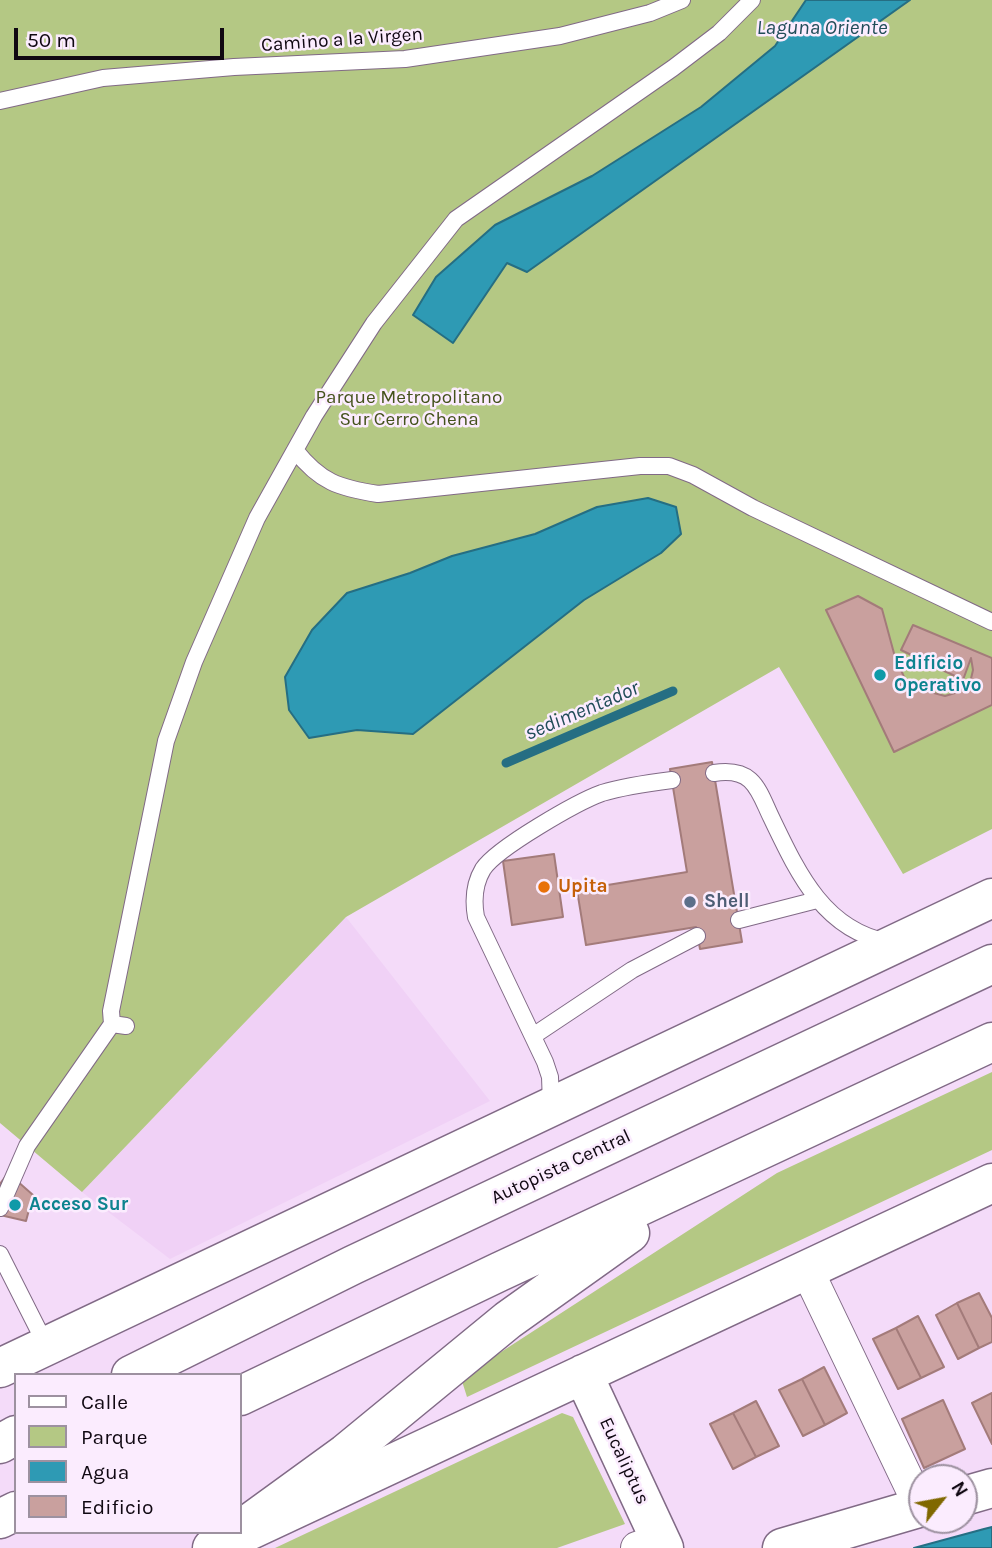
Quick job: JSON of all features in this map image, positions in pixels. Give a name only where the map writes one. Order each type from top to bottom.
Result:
[{"type":"main road","points":[[0,1368],[992,898]]},
{"type":"main road","name":"Autopista Central","points":[[135,1373],[353,1265],[992,964]]},
{"type":"main road","points":[[242,1395],[992,1042]]},
{"type":"main road","points":[[242,1528],[346,1453],[464,1355],[548,1290],[668,1208],[750,1157]]},
{"type":"main road","points":[[242,1532],[992,1184]]},
{"type":"main road","name":"Eucaliptus","points":[[583,1374],[654,1546]]},
{"type":"main road","points":[[782,1548],[908,1512]]},
{"type":"street","points":[[807,1270],[908,1479]]},
{"type":"lane","name":"Camino a la Virgen","points":[[0,101],[103,78],[234,67],[405,59],[521,42],[573,33],[650,12],[682,0]]},
{"type":"lane","points":[[0,1208],[27,1146],[119,1025],[114,997],[166,741],[194,662],[257,519],[295,450],[374,323],[456,219],[673,68],[719,33],[752,0]]},
{"type":"lane","points":[[295,450],[316,475],[351,490],[378,494],[640,466],[669,466],[693,475],[753,509],[992,622]]},
{"type":"lane","points":[[714,773],[737,772],[751,781],[796,869],[817,900],[844,925],[861,934],[896,944]]},
{"type":"lane","points":[[551,1108],[550,1077],[477,916],[474,892],[482,870],[496,855],[578,803],[619,789],[672,780]]},
{"type":"lane","points":[[739,920],[817,900]]},
{"type":"lane","points":[[533,1035],[632,970],[697,936]]},
{"type":"lane","points":[[0,1254],[47,1347]]},
{"type":"shaded area","points":[[346,917],[490,1101],[170,1259],[82,1192]]},
{"type":"green space","name":"Parque Metropolitano Sur Cerro Chena","points":[[0,0],[992,0],[992,829],[903,874],[779,667],[346,917],[82,1192],[0,1123]]},
{"type":"green space","points":[[992,1072],[992,1150],[467,1397],[461,1378],[777,1173]]},
{"type":"green space","points":[[562,1413],[573,1417],[625,1524],[557,1548],[275,1548]]},
{"type":"water","name":"Laguna Oriente","points":[[806,0],[910,0],[527,272],[507,263],[453,343],[413,315],[436,277],[495,225],[592,176],[701,107],[775,46]]},
{"type":"water","points":[[648,498],[676,507],[681,534],[661,553],[584,600],[413,734],[357,730],[309,738],[289,710],[285,677],[312,630],[347,593],[452,556],[535,534],[597,507]]},
{"type":"water","points":[[992,1527],[992,1548],[914,1548],[966,1534],[978,1534],[978,1531]]},
{"type":"building","name":"Edificio Operativo","points":[[858,596],[882,609],[895,657],[905,679],[919,689],[945,696],[955,693],[970,683],[973,670],[971,658],[963,680],[901,650],[913,625],[992,658],[992,705],[894,752],[826,610]]},
{"type":"building","points":[[712,762],[742,942],[700,949],[696,927],[586,945],[577,890],[687,872],[670,769]]},
{"type":"building","points":[[554,854],[563,917],[512,925],[503,861]]},
{"type":"building","name":"Acceso Sur","points":[[8,1173],[33,1195],[26,1221],[0,1215],[0,1184]]},
{"type":"building","points":[[979,1293],[992,1318],[992,1342],[979,1348],[957,1303]]},
{"type":"building","points":[[957,1303],[979,1348],[958,1359],[936,1315]]},
{"type":"building","points":[[918,1316],[944,1367],[921,1378],[896,1328]]},
{"type":"building","points":[[896,1328],[921,1378],[898,1389],[873,1339]]},
{"type":"building","points":[[824,1367],[847,1413],[825,1425],[802,1379]]},
{"type":"building","points":[[802,1379],[825,1425],[803,1436],[779,1390]]},
{"type":"building","points":[[992,1393],[992,1444],[972,1403]]},
{"type":"building","points":[[943,1400],[965,1449],[933,1464],[922,1464],[902,1419]]},
{"type":"building","points":[[756,1401],[779,1446],[756,1457],[733,1413]]},
{"type":"building","points":[[733,1413],[756,1457],[733,1469],[710,1424]]},
{"type":"waterway","name":"sedimentador","points":[[506,763],[673,691]]},
{"type":"place","name":"Edificio Operativo","points":[[880,675]]},
{"type":"place","name":"Upita","points":[[544,887]]},
{"type":"place","name":"Shell","points":[[690,902]]},
{"type":"place","name":"Acceso Sur","points":[[15,1205]]}]
